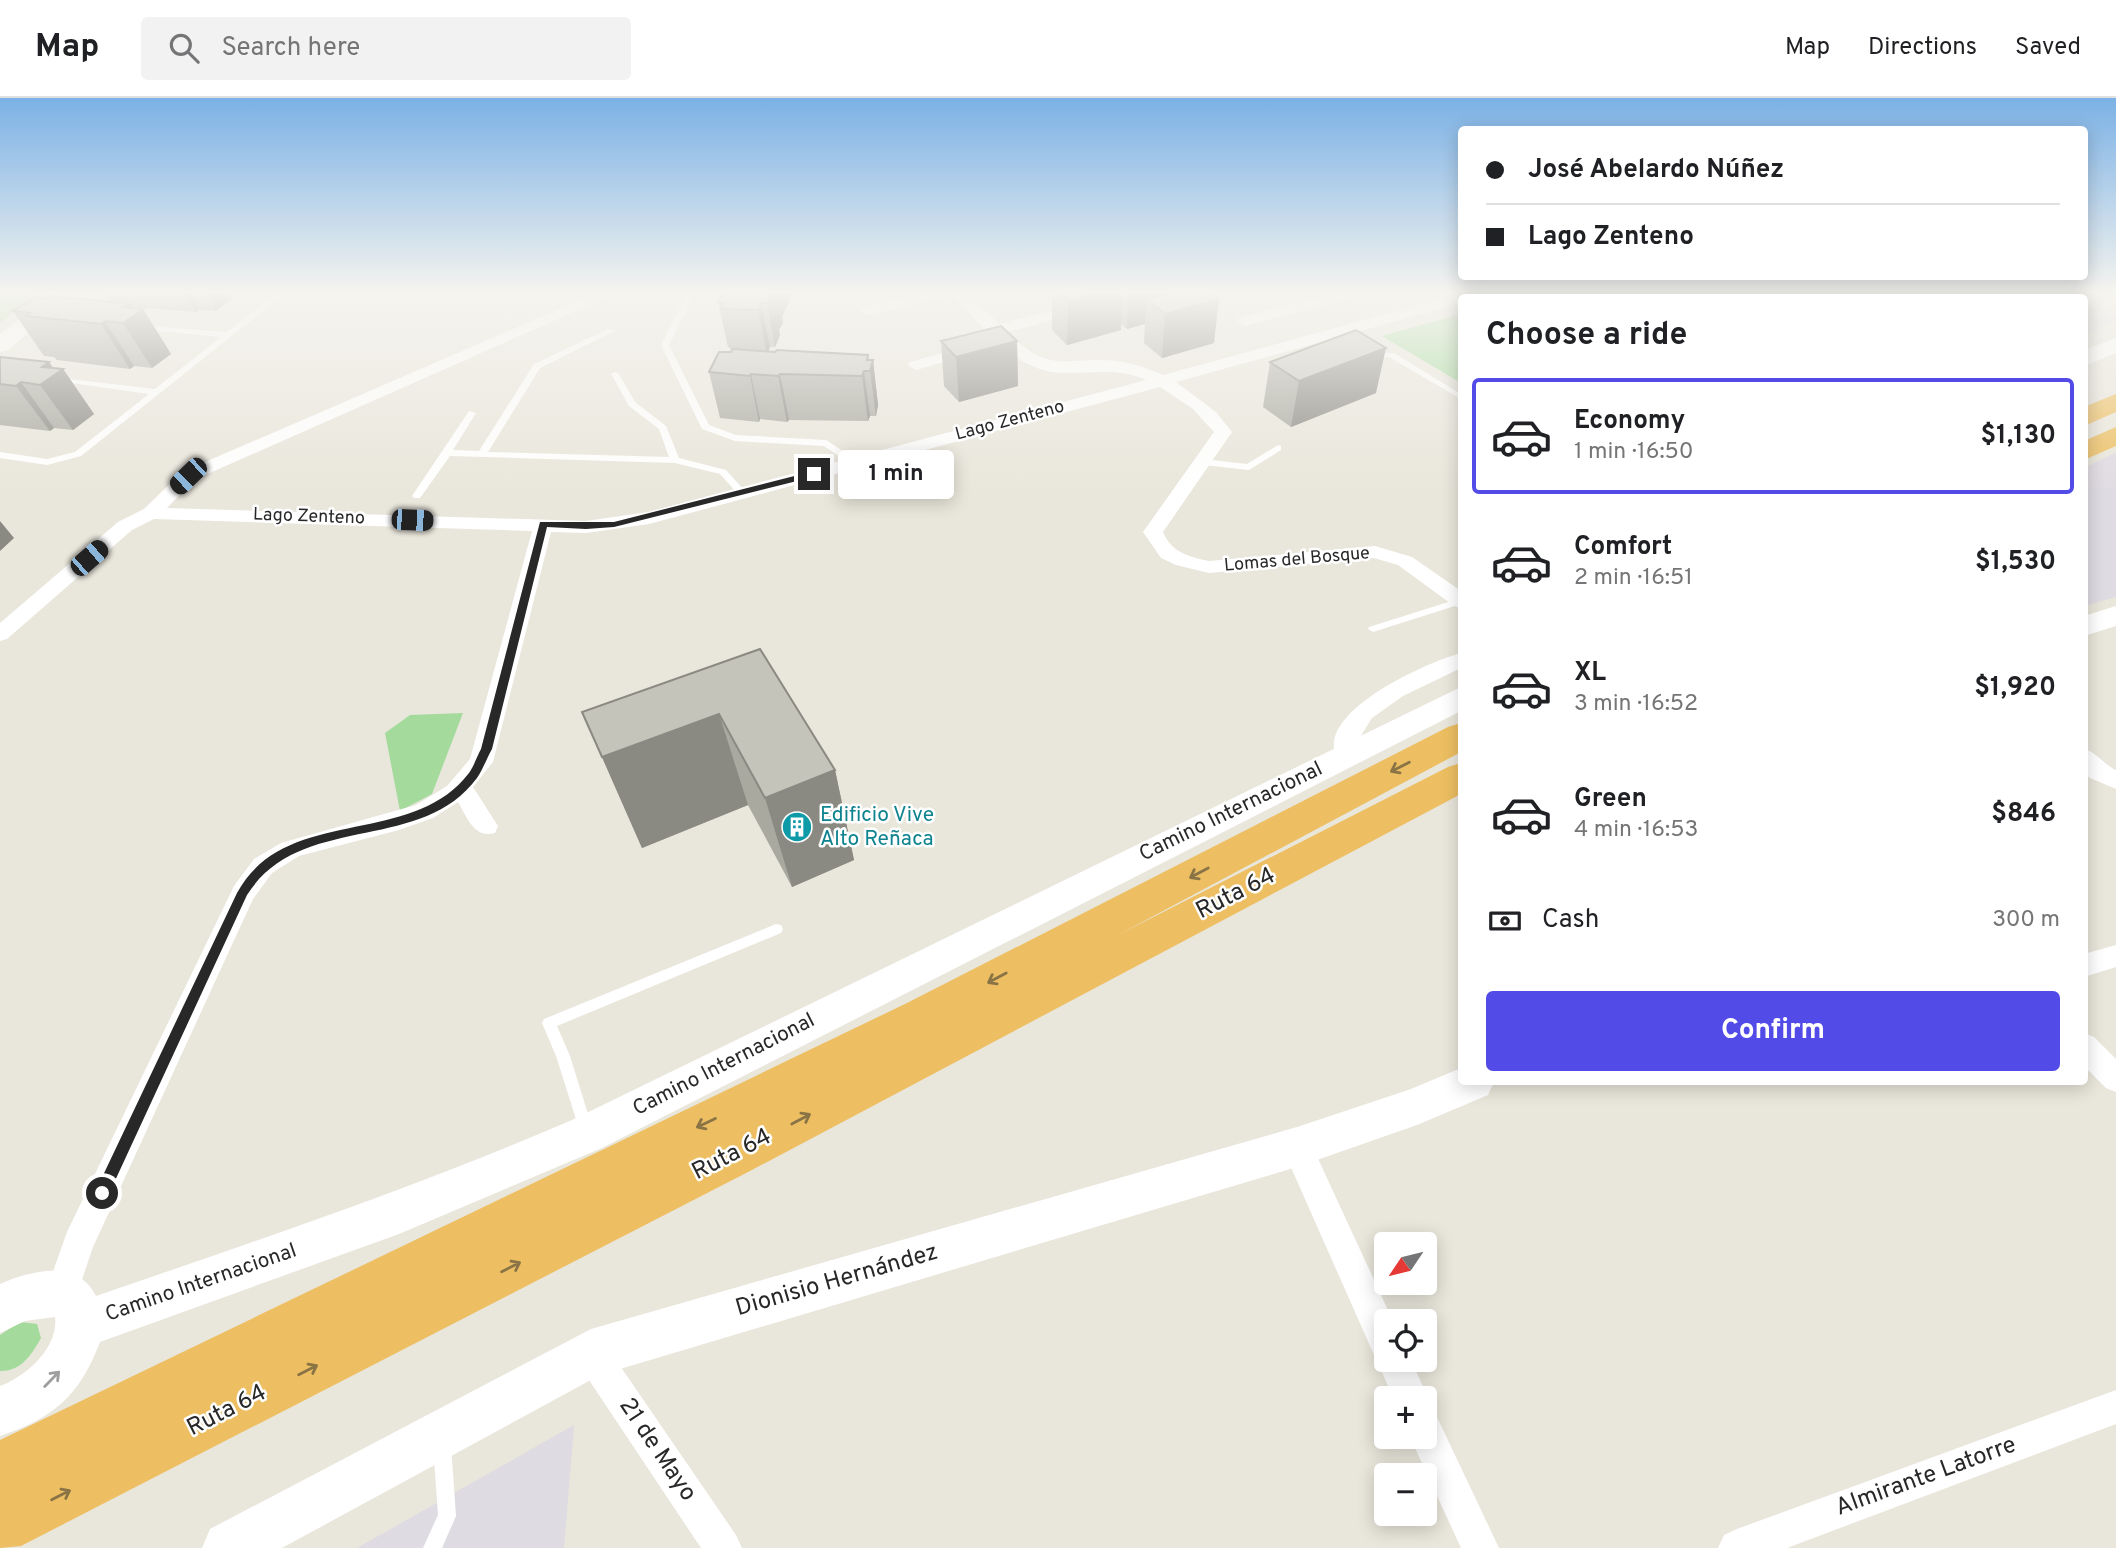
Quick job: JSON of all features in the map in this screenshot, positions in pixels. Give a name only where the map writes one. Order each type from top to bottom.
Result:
[{"type":"highway","points":[[2088,416],[2116,402]]},
{"type":"highway","points":[[2088,450],[2116,435]]},
{"type":"highway","name":"Ruta 64","points":[[0,1470],[923,1017],[1458,738]]},
{"type":"highway","name":"Ruta 64","points":[[0,1525],[733,1155],[1458,779]]},
{"type":"main road","points":[[2088,625],[2116,616]]},
{"type":"main road","name":"Camino Internacional","points":[[3,1302],[37,1294],[71,1309],[428,1203],[587,1134],[1458,699]]},
{"type":"main road","name":"Dionisio Hernández","points":[[229,1548],[591,1353],[1297,1147],[1404,1111],[1466,1085]]},
{"type":"main road","points":[[0,1411],[27,1400],[48,1384],[66,1364],[77,1344],[71,1309]]},
{"type":"street","points":[[0,634],[125,526],[151,513],[188,476],[457,359]]},
{"type":"street","points":[[916,365],[934,359]]},
{"type":"street","name":"Lomas del Bosque","points":[[1029,359],[1042,366],[1069,370],[1123,367],[1147,373],[1220,425],[1223,432],[1219,440],[1159,520],[1153,532],[1162,551],[1175,558],[1209,567],[1375,552],[1405,561],[1458,599]]},
{"type":"street","name":"Lago Zenteno","points":[[151,513],[586,527],[614,525],[1260,359]]},
{"type":"street","points":[[71,1309],[78,1242],[243,893],[256,872],[278,855],[303,844],[418,816],[461,788],[473,775],[486,749],[543,524]]},
{"type":"street","name":"Camino Internacional","points":[[1346,755],[1347,737],[1360,717],[1378,701],[1458,661]]},
{"type":"street","points":[[461,788],[486,826]]},
{"type":"street","points":[[2088,965],[2116,956]]},
{"type":"street","points":[[2088,1050],[2116,1079]]},
{"type":"street","points":[[1297,1147],[1374,1317]]},
{"type":"street","name":"21 de Mayo","points":[[591,1353],[723,1548]]},
{"type":"street","name":"Almirante Latorre","points":[[1737,1548],[2116,1407]]},
{"type":"street","points":[[1434,1449],[1479,1548]]},
{"type":"lane","points":[[0,455],[47,462],[71,457],[199,359]]},
{"type":"lane","points":[[482,454],[537,366],[553,359]]},
{"type":"lane","points":[[671,359],[705,427],[735,438],[826,443],[855,463]]},
{"type":"lane","points":[[1397,359],[1458,395]]},
{"type":"lane","points":[[615,374],[632,404],[663,428],[675,460]]},
{"type":"lane","points":[[64,380],[156,392]]},
{"type":"lane","points":[[417,496],[472,413]]},
{"type":"lane","points":[[1203,462],[1249,467],[1279,448]]},
{"type":"lane","points":[[447,453],[675,460],[723,472],[742,493]]},
{"type":"lane","points":[[1373,629],[1458,602]]},
{"type":"lane","points":[[587,1134],[563,1056],[549,1023],[775,929]]},
{"type":"lane","points":[[432,1548],[447,1516],[441,1434]]},
{"type":"shaded area","points":[[2116,452],[2116,597],[2088,605],[2088,466]]},
{"type":"shaded area","points":[[574,1425],[564,1548],[357,1548]]},
{"type":"green space","points":[[1420,359],[1458,359],[1458,381]]},
{"type":"green space","points":[[463,713],[432,794],[400,811],[385,733],[410,715]]},
{"type":"green space","points":[[20,1322],[37,1324],[41,1338],[30,1356],[20,1365],[14,1369],[0,1371],[0,1335]]},
{"type":"building","points":[[0,359],[49,362],[42,367],[63,369],[40,385],[21,382],[16,386],[0,384]]},
{"type":"building","points":[[716,359],[873,360],[870,371],[864,371],[862,376],[750,376],[709,372]]},
{"type":"building","points":[[1279,359],[1358,359],[1299,381],[1270,362]]},
{"type":"building","points":[[760,649],[835,770],[765,798],[719,714],[602,757],[582,712]]},
{"type":"place","name":"Edificio Vive Alto Reñaca","points":[[797,827]]},
{"type":"route","points":[[102,1193],[248,882],[256,872],[278,855],[303,844],[418,816],[448,799],[473,775],[486,749],[543,524],[586,527],[614,525],[814,474]]}]
